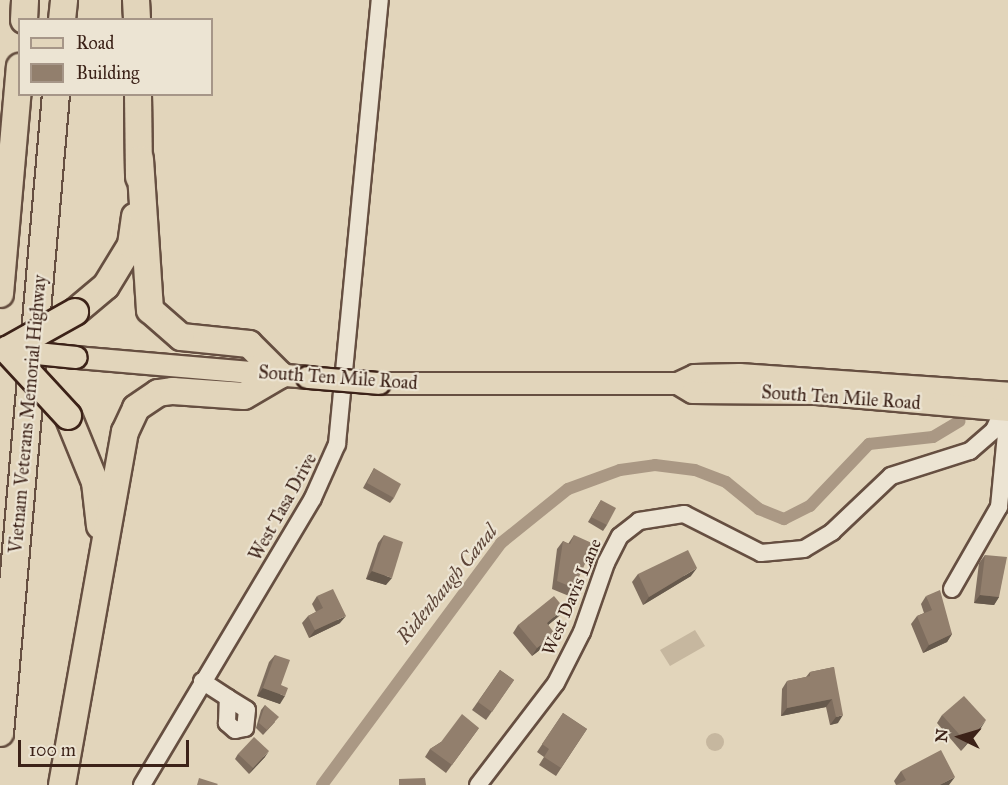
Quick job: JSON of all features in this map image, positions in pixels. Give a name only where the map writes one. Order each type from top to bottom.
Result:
[{"type":"highway","points":[[24,18],[25,0]]},
{"type":"highway","points":[[62,18],[64,0]]},
{"type":"highway","points":[[136,0],[137,18]]},
{"type":"highway","points":[[0,294],[18,90]]},
{"type":"highway","name":"Vietnam Veterans Memorial Highway","points":[[0,733],[56,96]]},
{"type":"highway","points":[[62,785],[124,432],[136,408],[158,393],[173,391],[244,396],[280,375],[249,344],[181,337],[150,310],[138,96]]},
{"type":"highway","points":[[97,577],[100,525],[95,482],[68,416],[2,349],[75,312],[106,286],[131,244],[140,159]]},
{"type":"main road","name":"South Ten Mile Road","points":[[2,349],[379,382],[677,383],[694,375],[807,375],[1006,404]]},
{"type":"main road","name":"South Ten Mile Road","points":[[677,383],[692,392],[816,393],[956,406],[980,399]]},
{"type":"street","name":"West Tasa Drive","points":[[142,785],[313,498],[337,444],[380,0]]},
{"type":"street","points":[[952,589],[995,518],[1006,434],[1006,404]]},
{"type":"street","name":"West Davis Lane","points":[[478,785],[555,683],[582,632],[606,563],[620,536],[639,520],[684,514],[761,553],[804,549],[832,532],[891,476],[970,451],[1006,404]]},
{"type":"street","points":[[202,681],[228,698]]},
{"type":"shaded area","points":[[695,630],[705,646],[670,666],[660,650]]},
{"type":"shaded area","points":[[715,733],[721,736],[724,742],[721,748],[715,751],[709,748],[706,742],[709,736]]},
{"type":"building","points":[[374,468],[401,484],[394,498],[367,483]]},
{"type":"building","points":[[601,500],[616,508],[607,525],[591,517]]},
{"type":"building","points":[[384,535],[403,542],[392,578],[372,571]]},
{"type":"building","points":[[574,535],[594,544],[574,588],[557,581],[563,541],[570,544]]},
{"type":"building","points":[[688,550],[697,568],[649,597],[638,574]]},
{"type":"building","points":[[985,555],[1007,557],[999,597],[980,595]]},
{"type":"building","points":[[333,589],[346,616],[315,630],[308,616],[323,608],[317,596]]},
{"type":"building","points":[[940,590],[952,634],[929,645],[917,616],[932,610],[926,596]]},
{"type":"building","points":[[554,596],[564,608],[547,623],[555,634],[537,648],[518,625]]},
{"type":"building","points":[[275,655],[290,660],[281,685],[288,688],[285,696],[263,688]]},
{"type":"building","points":[[834,667],[843,715],[836,717],[832,699],[787,708],[787,681],[810,676],[810,672]]},
{"type":"building","points":[[500,670],[514,680],[492,712],[478,702]]},
{"type":"building","points":[[964,696],[986,720],[967,743],[942,715]]},
{"type":"building","points":[[265,705],[279,717],[267,730],[259,723]]},
{"type":"building","points":[[563,713],[587,729],[561,768],[544,757],[549,749],[542,744]]},
{"type":"building","points":[[462,714],[479,728],[452,765],[430,749],[441,742]]},
{"type":"building","points":[[254,737],[269,751],[253,768],[238,754]]},
{"type":"building","points":[[941,750],[955,777],[940,785],[896,785],[906,780],[901,771]]},
{"type":"building","points":[[199,778],[218,784],[197,785]]},
{"type":"building","points":[[425,778],[426,785],[399,785],[399,779]]},
{"type":"waterway","name":"Ridenbaugh Canal","points":[[322,785],[501,543],[568,489],[620,470],[655,465],[695,470],[726,482],[759,509],[784,519],[810,506],[869,444],[933,437],[960,421]]}]
